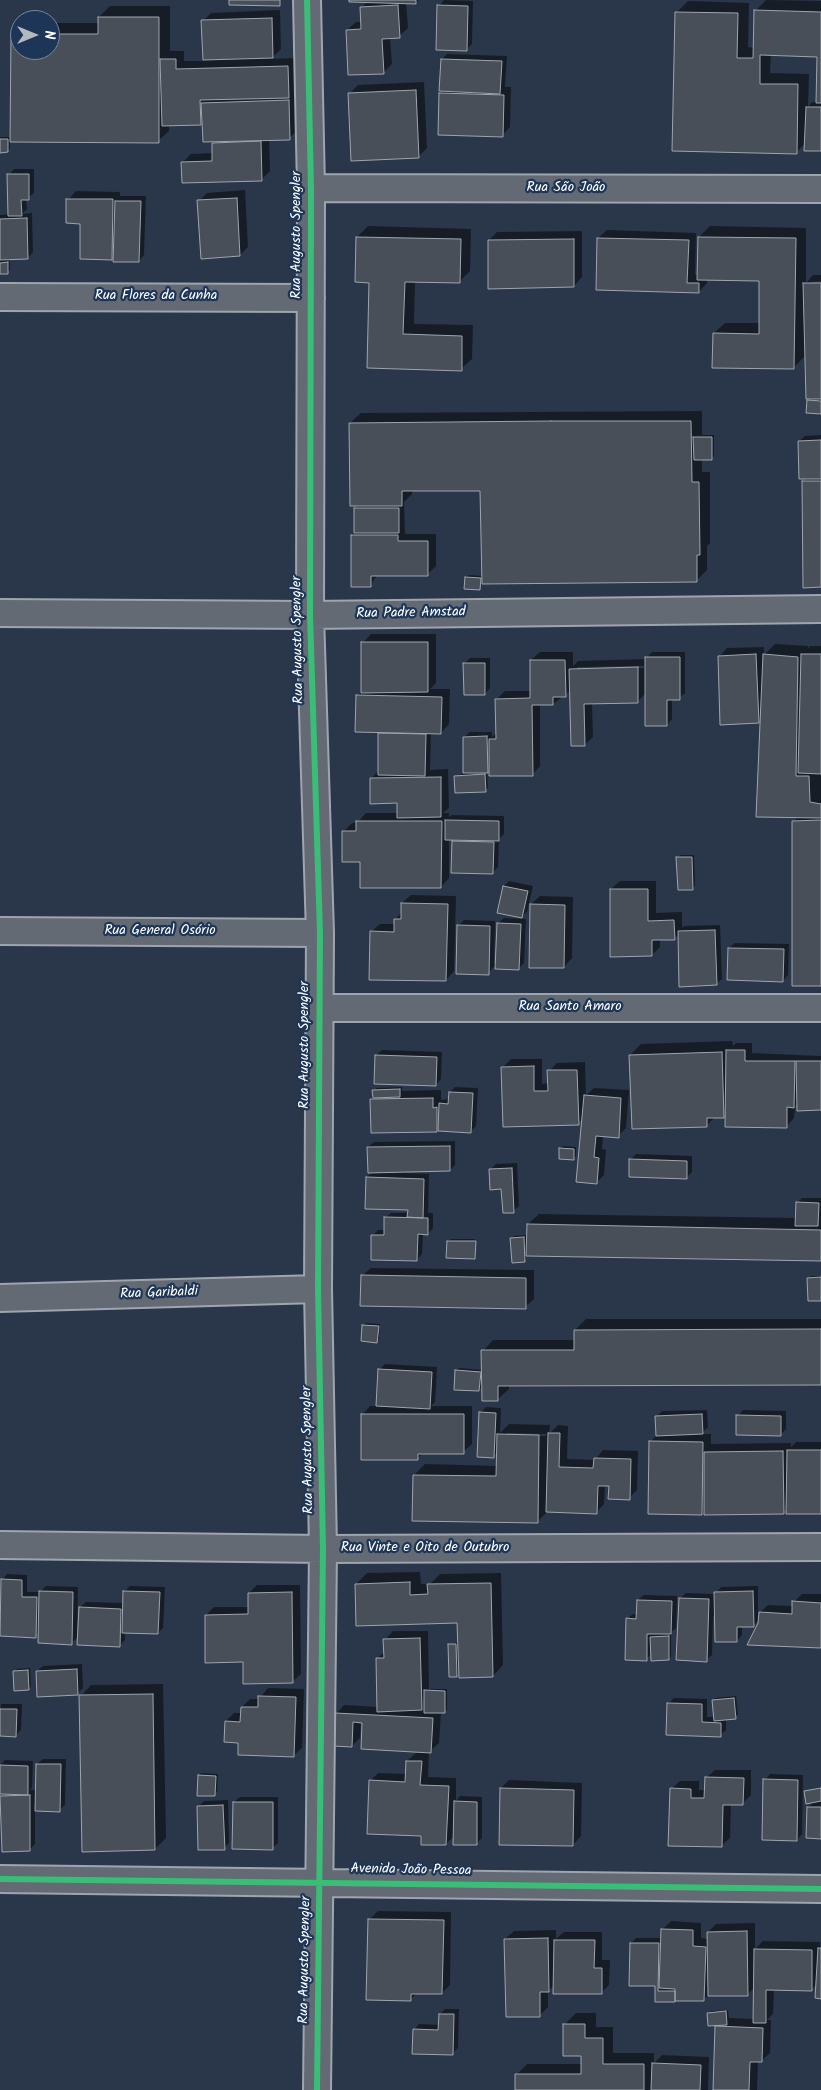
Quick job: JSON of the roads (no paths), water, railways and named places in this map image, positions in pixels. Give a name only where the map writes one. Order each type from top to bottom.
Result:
[{"type":"street","name":"Rua Augusto Spengler","points":[[307,0],[311,188],[310,615],[320,933],[318,1289],[323,1549],[316,2090]]},
{"type":"street","name":"Rua São João","points":[[311,188],[821,189]]},
{"type":"street","name":"Rua Flores da Cunha","points":[[0,297],[311,298]]},
{"type":"street","name":"Rua Padre Amstad","points":[[0,613],[310,615],[821,610]]},
{"type":"street","name":"Rua General Osório","points":[[0,931],[320,933]]},
{"type":"street","name":"Rua Santo Amaro","points":[[319,1008],[821,1008]]},
{"type":"street","name":"Rua Garibaldi","points":[[0,1298],[318,1289]]},
{"type":"street","name":"Rua Vinte e Oito de Outubro","points":[[0,1545],[323,1549],[821,1546]]},
{"type":"street","name":"Avenida João Pessoa","points":[[0,1879],[821,1888]]}]
